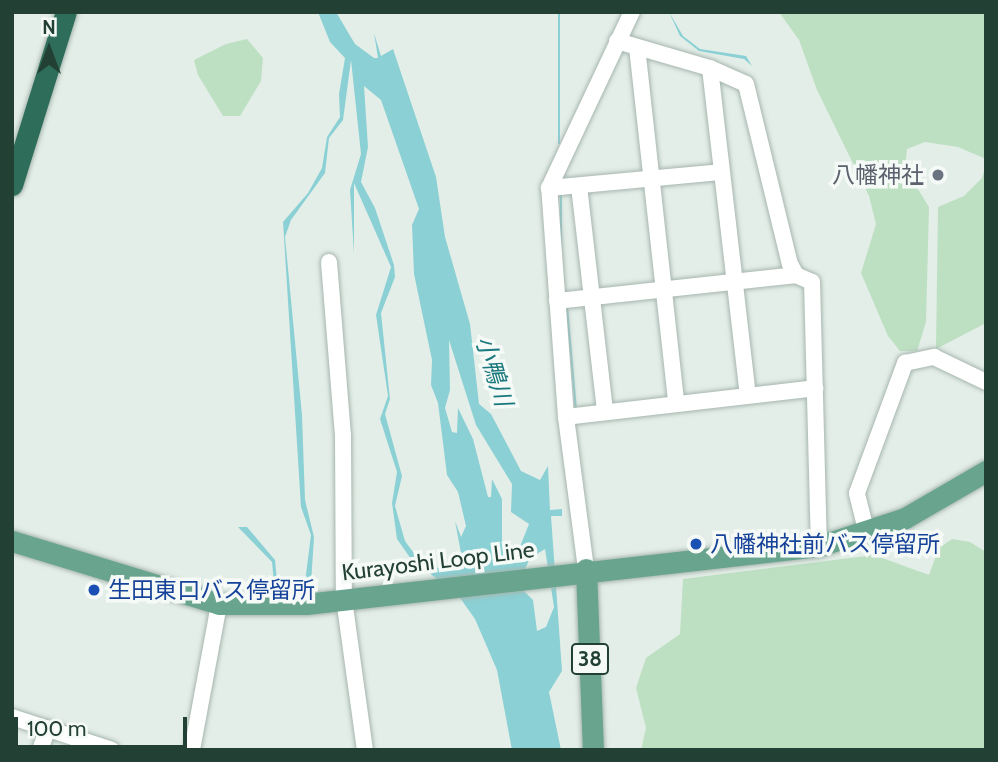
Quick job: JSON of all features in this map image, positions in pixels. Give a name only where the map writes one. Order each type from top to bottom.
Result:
[{"type":"highway","points":[[12,185],[66,12]]},
{"type":"main road","name":"Kurayoshi Loop Line","points":[[12,541],[219,604],[260,606],[819,546],[937,502],[986,471]]},
{"type":"main road","name":"38","points":[[586,569],[593,750]]},
{"type":"street","points":[[586,569],[566,417],[549,188],[632,12]]},
{"type":"street","points":[[617,41],[710,68],[746,83],[796,275]]},
{"type":"street","points":[[637,47],[676,403]]},
{"type":"street","points":[[710,68],[732,282],[748,395]]},
{"type":"street","points":[[549,188],[720,172]]},
{"type":"street","points":[[579,186],[605,411]]},
{"type":"street","points":[[329,262],[365,750]]},
{"type":"street","points":[[558,301],[796,275],[811,282],[819,546]]},
{"type":"street","points":[[866,530],[856,493],[905,363],[934,357],[986,382]]},
{"type":"street","points":[[566,417],[815,388]]},
{"type":"street","points":[[192,750],[219,604]]},
{"type":"street","points":[[12,717],[109,749]]},
{"type":"street","points":[[40,750],[48,728]]},
{"type":"green space","points":[[779,12],[986,12],[986,159],[958,147],[925,142],[907,149],[905,168],[929,207],[926,322],[917,351],[900,351],[888,336],[861,273],[876,224],[869,196],[817,90],[799,40]]},
{"type":"green space","points":[[247,39],[263,58],[261,81],[240,116],[223,116],[198,75],[194,60],[226,44]]},
{"type":"green space","points":[[986,164],[986,323],[936,349],[938,207],[964,196],[982,178]]},
{"type":"green space","points":[[952,539],[970,542],[986,552],[986,750],[641,750],[646,728],[636,688],[646,658],[680,634],[683,579],[874,555],[929,575],[939,548]]},
{"type":"water","points":[[318,12],[336,12],[355,44],[374,58],[378,58],[374,33],[381,56],[393,49],[436,177],[445,237],[470,324],[479,404],[491,414],[521,471],[540,480],[548,466],[550,510],[562,509],[562,516],[551,516],[562,671],[549,692],[561,750],[512,750],[497,670],[475,619],[458,595],[411,559],[397,539],[392,503],[397,472],[380,419],[388,396],[376,315],[391,267],[354,183],[354,254],[350,190],[361,154],[351,60],[343,120],[329,138],[325,173],[291,220],[285,237],[302,415],[305,500],[314,537],[311,584],[274,583],[272,562],[238,527],[247,527],[275,560],[277,581],[305,582],[311,535],[301,507],[283,222],[308,193],[322,168],[327,137],[340,117],[339,94],[345,58],[330,42]],"holes":[[[364,86],[381,100],[419,209],[412,225],[414,274],[432,360],[431,385],[438,403],[447,475],[458,492],[466,526],[461,537],[455,521],[464,569],[444,571],[416,556],[405,541],[395,506],[402,476],[385,414],[390,399],[381,313],[395,277],[394,265],[375,208],[361,182],[368,147]],[[449,340],[476,425],[512,484],[511,512],[529,524],[517,554],[510,555],[502,540],[502,499],[492,479],[491,497],[488,497],[473,439],[458,408],[457,433],[452,432],[445,408],[450,390]],[[545,549],[554,607],[546,627],[537,631],[533,600],[518,585],[530,558]]]},
{"type":"water","points":[[560,12],[560,144],[558,144]]},
{"type":"water","points":[[669,12],[683,36],[700,49],[746,56],[752,66],[744,59],[699,51],[680,36]]},
{"type":"water","points":[[560,195],[562,195],[562,295]]},
{"type":"water","points":[[568,307],[577,407],[575,407]]},
{"type":"place","name":"八幡神社","points":[[938,175]]},
{"type":"place","name":"八幡神社前バス停留所","points":[[696,544]]},
{"type":"place","name":"生田東口バス停留所","points":[[94,590]]},
{"type":"water label","name":"小鴨川","points":[[494,371]]}]
